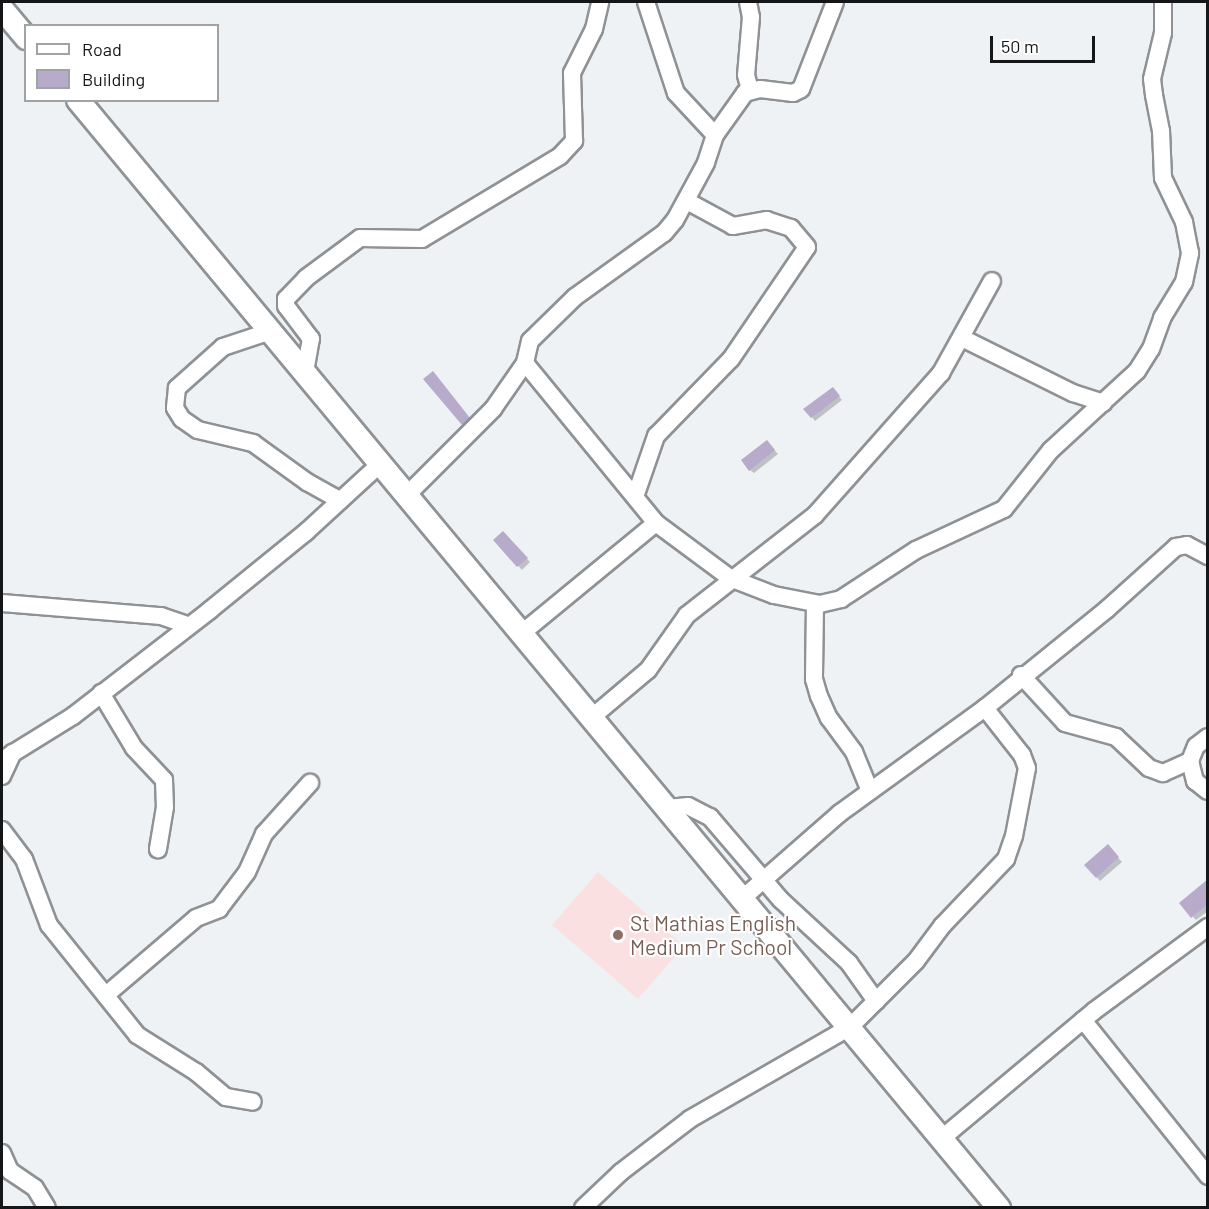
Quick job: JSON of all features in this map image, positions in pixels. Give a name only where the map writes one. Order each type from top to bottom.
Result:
[{"type":"main road","points":[[2,9],[24,36]]},
{"type":"main road","points":[[80,102],[591,718],[744,897],[998,1207]]},
{"type":"street","points":[[305,372],[311,339],[286,306],[286,299],[306,278],[360,238],[422,239],[560,156],[574,141],[572,73],[594,29],[600,2]]},
{"type":"street","points":[[646,2],[673,87],[716,135]]},
{"type":"street","points":[[748,2],[751,17],[746,75],[750,90]]},
{"type":"street","points":[[407,495],[493,409],[525,363],[530,341],[584,289],[664,233],[687,201],[729,111],[750,90],[793,93],[801,89],[835,2]]},
{"type":"street","points":[[525,363],[656,523],[730,578],[774,595],[815,604],[841,598],[916,550],[996,514],[1065,435],[1137,371],[1151,349],[1162,318],[1189,267],[1190,239],[1163,178],[1161,131],[1152,79],[1163,33],[1163,2]]},
{"type":"street","points":[[635,497],[660,430],[731,358],[807,247],[797,231],[785,226],[767,220],[733,226],[687,201]]},
{"type":"street","points":[[591,718],[631,688],[648,670],[677,626],[730,578],[815,515],[934,382],[962,338],[992,281]]},
{"type":"street","points":[[271,331],[223,347],[177,388],[175,408],[182,419],[198,430],[253,442],[307,482],[340,500]]},
{"type":"street","points":[[962,338],[1073,393],[1103,403]]},
{"type":"street","points":[[2,776],[7,756],[73,716],[340,500],[381,463]]},
{"type":"street","points":[[522,633],[656,523]]},
{"type":"street","points":[[744,897],[870,791],[985,708],[1021,675],[1106,610],[1176,547],[1187,545],[1208,556]]},
{"type":"street","points":[[2,603],[161,616],[187,625]]},
{"type":"street","points":[[815,604],[814,679],[829,718],[854,752],[870,791]]},
{"type":"street","points":[[1021,675],[1065,723],[1116,738],[1149,768],[1163,773],[1190,760]]},
{"type":"street","points":[[101,693],[134,748],[164,780],[165,807],[158,849]]},
{"type":"street","points":[[583,1208],[621,1172],[690,1119],[850,1027],[916,962],[1011,849],[1027,768],[1022,754],[985,708]]},
{"type":"street","points":[[1208,737],[1196,746],[1190,760],[1195,782],[1208,791]]},
{"type":"street","points":[[106,996],[196,918],[219,909],[247,872],[264,834],[310,783]]},
{"type":"street","points":[[668,808],[688,806],[710,817],[764,880],[849,963],[876,1001]]},
{"type":"street","points":[[2,830],[24,859],[49,925],[137,1035],[153,1048],[196,1072],[233,1101],[253,1102]]},
{"type":"street","points":[[941,1139],[1083,1020],[1208,927]]},
{"type":"street","points":[[1083,1020],[1208,1176]]},
{"type":"street","points":[[2,1153],[10,1171],[34,1188],[47,1208]]},
{"type":"shaded area","name":"St Mathias English Medium Pr School","points":[[598,872],[684,946],[638,999],[552,925]]},
{"type":"building","points":[[433,371],[470,418],[462,425],[423,379]]},
{"type":"building","points":[[833,387],[840,396],[811,418],[803,409]]},
{"type":"building","points":[[767,440],[775,450],[749,471],[741,460]]},
{"type":"building","points":[[503,531],[528,558],[517,567],[493,540]]},
{"type":"building","points":[[1108,844],[1119,857],[1096,878],[1084,865]]},
{"type":"building","points":[[1208,879],[1208,904],[1191,918],[1179,903]]},
{"type":"place","name":"St Mathias English Medium Pr School","points":[[618,935]]}]
